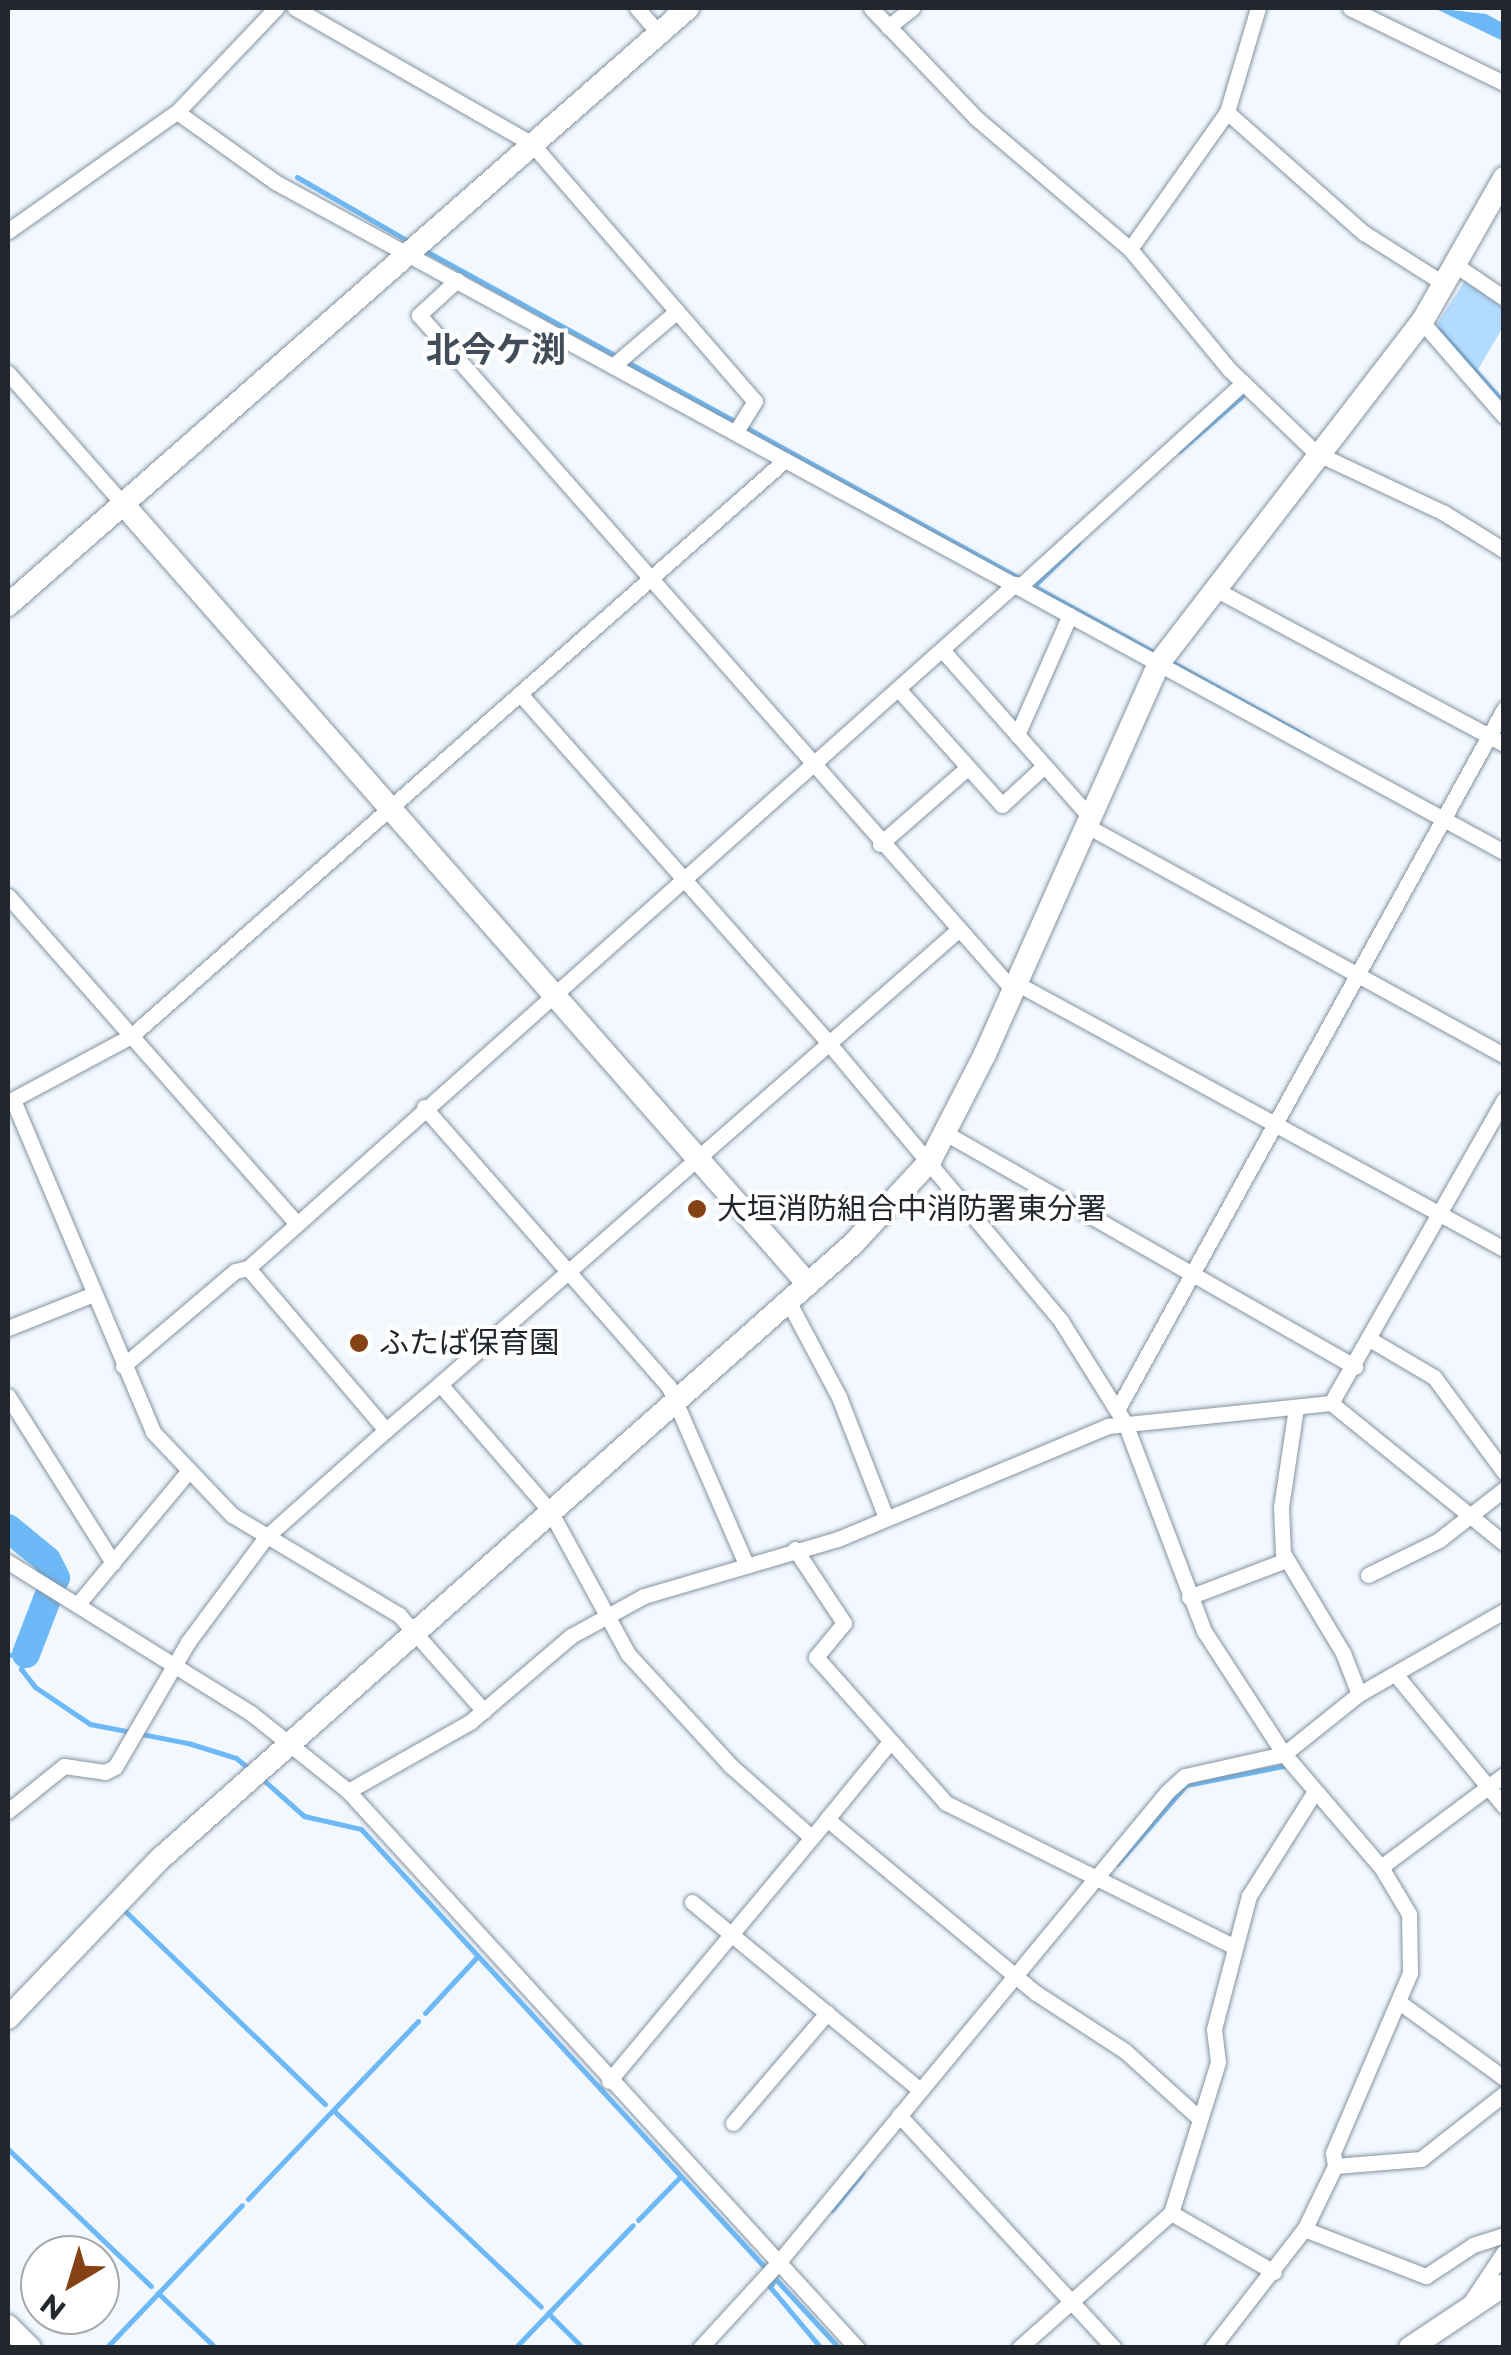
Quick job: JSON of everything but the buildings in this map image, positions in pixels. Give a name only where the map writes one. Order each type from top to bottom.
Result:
[{"type":"street","points":[[8,231],[177,112],[276,8]]},
{"type":"street","points":[[294,8],[532,144],[755,401],[736,432]]},
{"type":"street","points":[[637,8],[658,33]]},
{"type":"street","points":[[8,605],[688,8]]},
{"type":"street","points":[[870,8],[976,118],[1130,249],[1243,383],[1316,453],[1444,513],[1504,550]]},
{"type":"street","points":[[888,27],[912,8]]},
{"type":"street","points":[[1130,249],[1227,112],[1258,8]]},
{"type":"street","points":[[1350,8],[1504,83]]},
{"type":"street","points":[[177,112],[275,182],[1159,664],[1446,815],[1504,852]]},
{"type":"street","points":[[1227,112],[1364,233],[1504,298]]},
{"type":"street","points":[[8,2018],[160,1858],[808,1284],[930,1161],[947,1134],[1015,987],[1159,664],[1316,453],[1422,322],[1504,178]]},
{"type":"street","points":[[458,280],[419,316],[880,844],[1015,987],[1504,1249]]},
{"type":"street","points":[[614,365],[677,312]]},
{"type":"street","points":[[1422,322],[1504,416]]},
{"type":"street","points":[[8,373],[808,1284]]},
{"type":"street","points":[[123,1366],[234,1271],[248,1268],[424,1107],[944,652],[1243,383]]},
{"type":"street","points":[[484,1711],[416,1630],[266,1537],[186,1474],[153,1432],[10,1101],[130,1036],[785,460]]},
{"type":"street","points":[[1213,588],[1504,744]]},
{"type":"street","points":[[1017,735],[1070,615]]},
{"type":"street","points":[[944,652],[1088,822],[1504,1055]]},
{"type":"street","points":[[900,690],[1002,805],[1044,766]]},
{"type":"street","points":[[521,696],[827,1041],[1060,1321],[1121,1417],[1189,1597],[1284,1754],[1381,1867],[1410,1914],[1414,1937],[1398,2002],[1333,2154],[1335,2166],[1304,2229],[1212,2348]]},
{"type":"street","points":[[1121,1417],[1194,1275],[1504,709]]},
{"type":"street","points":[[880,844],[968,768]]},
{"type":"street","points":[[8,896],[295,1222]]},
{"type":"street","points":[[8,1811],[64,1766],[105,1772],[115,1766],[174,1666],[266,1537],[958,930]]},
{"type":"street","points":[[1331,1403],[1371,1340],[1504,1100]]},
{"type":"street","points":[[424,1107],[676,1401],[744,1562]]},
{"type":"street","points":[[947,1134],[1355,1367]]},
{"type":"street","points":[[248,1268],[386,1430]]},
{"type":"street","points":[[8,1328],[94,1294]]},
{"type":"street","points":[[788,1301],[847,1414],[885,1515]]},
{"type":"street","points":[[1371,1340],[1434,1377],[1504,1472]]},
{"type":"street","points":[[440,1384],[550,1510],[628,1654],[705,1741],[811,1837]]},
{"type":"street","points":[[8,1396],[113,1562]]},
{"type":"street","points":[[348,1790],[484,1711],[606,1616],[744,1562],[838,1539],[885,1515],[1121,1417],[1331,1403],[1504,1543]]},
{"type":"street","points":[[1296,1408],[1281,1507],[1286,1560],[1342,1653],[1359,1694]]},
{"type":"street","points":[[77,1605],[186,1474]]},
{"type":"street","points":[[1368,1575],[1471,1517],[1504,1489]]},
{"type":"street","points":[[796,1549],[844,1624],[816,1657],[888,1744],[946,1804],[1098,1875],[1233,1946]]},
{"type":"street","points":[[1189,1597],[1286,1560]]},
{"type":"street","points":[[8,1562],[291,1740],[348,1790],[609,2081],[857,2348]]},
{"type":"street","points":[[700,2348],[777,2264],[1098,1875],[1185,1776],[1284,1754],[1359,1694],[1504,1611]]},
{"type":"street","points":[[1396,1675],[1504,1806]]},
{"type":"street","points":[[609,2081],[888,1744]]},
{"type":"street","points":[[1381,1867],[1504,1775]]},
{"type":"street","points":[[1019,2348],[1170,2212],[1218,2062],[1214,2029],[1249,1896],[1314,1791]]},
{"type":"street","points":[[827,1819],[1015,1975],[1125,2051],[1200,2118]]},
{"type":"street","points":[[692,1902],[920,2090]]},
{"type":"street","points":[[1398,2002],[1504,2078]]},
{"type":"street","points":[[733,2123],[828,2013]]},
{"type":"street","points":[[1335,2166],[1421,2159],[1504,2094]]},
{"type":"street","points":[[899,2115],[1114,2348]]},
{"type":"street","points":[[1170,2212],[1274,2272]]},
{"type":"street","points":[[1304,2229],[1426,2276],[1473,2245],[1504,2236]]},
{"type":"street","points":[[1466,2309],[1504,2252]]},
{"type":"street","points":[[1410,2348],[1504,2285]]},
{"type":"street","points":[[8,2326],[30,2348]]},
{"type":"shaded area","points":[[1465,281],[1503,307],[1503,327],[1474,376],[1433,330]]},
{"type":"water","points":[[1434,8],[1486,14],[1503,23],[1503,41]]},
{"type":"waterway","points":[[297,177],[410,242]]},
{"type":"waterway","points":[[424,250],[1159,655]]},
{"type":"waterway","points":[[1439,330],[1504,403]]},
{"type":"waterway","points":[[1179,451],[1242,396]]},
{"type":"waterway","points":[[1034,586],[1078,543]]},
{"type":"waterway","points":[[1168,660],[1308,737]]},
{"type":"waterway","points":[[8,1528],[47,1560],[56,1578]]},
{"type":"waterway","points":[[26,1654],[49,1594]]},
{"type":"waterway","points":[[8,1655],[26,1654],[21,1669],[35,1687],[90,1724],[188,1743],[236,1758],[251,1770]]},
{"type":"waterway","points":[[1117,1864],[1186,1785],[1284,1766]]},
{"type":"waterway","points":[[260,1777],[304,1816],[361,1829],[839,2348]]},
{"type":"waterway","points":[[125,1911],[325,2104]]},
{"type":"waterway","points":[[425,2013],[477,1957]]},
{"type":"waterway","points":[[248,2199],[418,2021]]},
{"type":"waterway","points":[[333,2110],[541,2307]]},
{"type":"waterway","points":[[8,2149],[151,2286]]},
{"type":"waterway","points":[[832,2210],[862,2173]]},
{"type":"waterway","points":[[638,2220],[679,2178]]},
{"type":"waterway","points":[[106,2348],[242,2205]]},
{"type":"waterway","points":[[515,2348],[633,2225]]},
{"type":"waterway","points":[[775,2279],[770,2287],[821,2348]]},
{"type":"waterway","points":[[158,2293],[216,2348]]},
{"type":"waterway","points":[[548,2313],[583,2348]]},
{"type":"place","name":"大垣消防組合中消防署東分署","points":[[697,1209]]},
{"type":"place","name":"ふたば保育園","points":[[359,1343]]},
{"type":"district","name":"北今ケ渕","points":[[496,350]]}]
